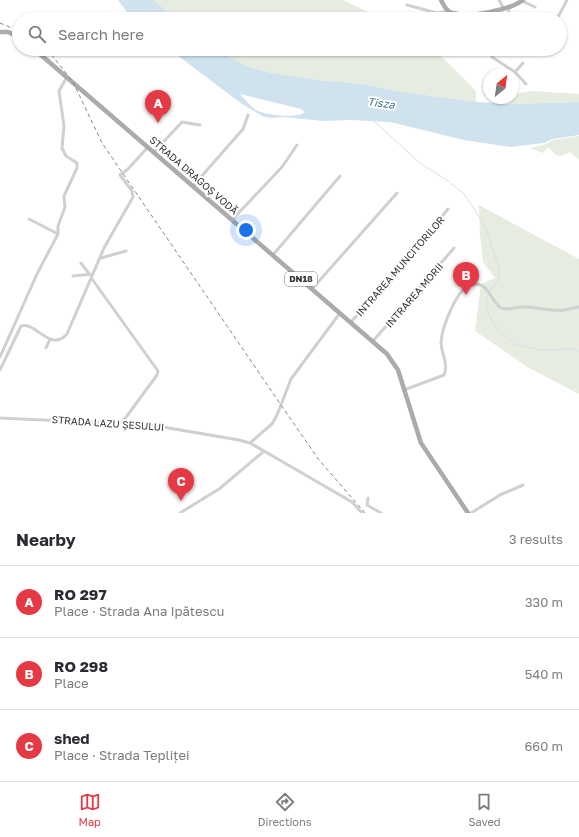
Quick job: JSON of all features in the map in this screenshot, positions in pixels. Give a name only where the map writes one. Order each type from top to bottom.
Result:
[{"type":"main road","points":[[441,0],[449,11]]},
{"type":"main road","points":[[482,12],[509,8],[522,0]]},
{"type":"main road","points":[[0,32],[12,34]]},
{"type":"main road","name":"STRADA DRAGOȘ VODĂ","points":[[42,56],[272,255],[374,341],[394,362],[421,443],[469,513]]},
{"type":"street","points":[[499,0],[504,8]]},
{"type":"street","points":[[522,0],[534,7]]},
{"type":"street","points":[[561,12],[567,0]]},
{"type":"street","points":[[407,5],[433,12]]},
{"type":"street","points":[[508,12],[509,8]]},
{"type":"street","points":[[443,12],[449,11]]},
{"type":"street","points":[[492,56],[492,58],[508,68]]},
{"type":"street","points":[[519,68],[523,63]]},
{"type":"street","points":[[519,76],[526,84]]},
{"type":"street","points":[[0,357],[37,274],[58,234],[58,226],[65,206],[64,196],[78,166],[75,161],[66,156],[62,148],[64,126],[59,91],[67,77]]},
{"type":"street","points":[[193,186],[243,129],[248,115]]},
{"type":"street","points":[[154,152],[182,122],[200,125]]},
{"type":"street","points":[[232,220],[282,167],[297,145]]},
{"type":"street","points":[[91,274],[101,258],[107,242],[133,197],[132,191],[120,175],[128,169],[148,147]]},
{"type":"street","points":[[272,255],[340,176]]},
{"type":"street","points":[[312,289],[397,193]]},
{"type":"street","name":"INTRAREA MUNCITORILOR","points":[[351,322],[415,250],[448,209]]},
{"type":"street","points":[[29,219],[58,234]]},
{"type":"street","name":"INTRAREA MORII","points":[[374,341],[454,248]]},
{"type":"street","points":[[101,258],[126,251]]},
{"type":"street","points":[[81,263],[91,274],[92,279],[158,371],[157,375],[121,424]]},
{"type":"street","points":[[73,276],[91,274]]},
{"type":"street","points":[[0,370],[21,326],[28,327],[50,339],[62,339],[67,334],[92,279]]},
{"type":"street","points":[[404,390],[442,376],[444,373],[446,368],[441,343],[442,334],[454,302],[460,293],[474,284],[489,292],[498,305],[506,309],[532,307],[563,310],[579,307]]},
{"type":"street","points":[[250,444],[272,424],[291,379],[340,313]]},
{"type":"street","points":[[46,348],[50,339]]},
{"type":"street","name":"STRADA LAZU ȘESULUI","points":[[0,418],[151,425],[175,428],[250,444],[352,502],[362,513]]},
{"type":"street","points":[[180,513],[219,489],[263,452]]},
{"type":"street","points":[[469,513],[500,495],[523,485]]},
{"type":"street","points":[[368,498],[367,505],[381,513]]},
{"type":"shaded area","points":[[154,0],[343,0],[368,12],[167,12]]},
{"type":"shaded area","points":[[228,56],[441,56],[476,91],[476,102],[396,91],[363,84],[319,80],[271,73],[248,67]]},
{"type":"shaded area","points":[[532,91],[579,94],[579,102],[519,104],[519,93]]},
{"type":"shaded area","points":[[579,136],[579,160],[570,152],[562,156],[556,155],[548,147],[543,153],[530,148],[544,145],[553,140]]},
{"type":"shaded area","points":[[479,205],[579,259],[579,394],[529,368],[475,331],[481,284],[495,278],[483,262]]},
{"type":"water","points":[[118,0],[154,0],[167,12],[127,12]]},
{"type":"water","name":"Tisza","points":[[178,56],[228,56],[248,67],[271,73],[319,80],[363,84],[396,91],[483,102],[483,104],[579,102],[579,135],[553,139],[544,143],[510,147],[464,140],[390,122],[351,120],[323,121],[283,117],[264,117],[242,104]],"holes":[[[240,94],[301,109],[305,112],[301,114],[281,116],[260,112]]]},
{"type":"waterway","points":[[374,121],[420,163],[448,181],[464,194],[475,210],[486,229],[500,271],[498,280],[488,294],[486,307],[489,316],[496,327],[514,344],[540,350],[571,349],[579,351]]},
{"type":"railway","points":[[0,23],[12,28]]},
{"type":"railway","points":[[53,56],[73,82],[102,143],[281,405],[319,460],[365,513]]},
{"type":"place","name":"RO 297","points":[[158,123]]},
{"type":"place","name":"RO 298","points":[[466,295]]},
{"type":"place","name":"shed","points":[[181,501]]}]
